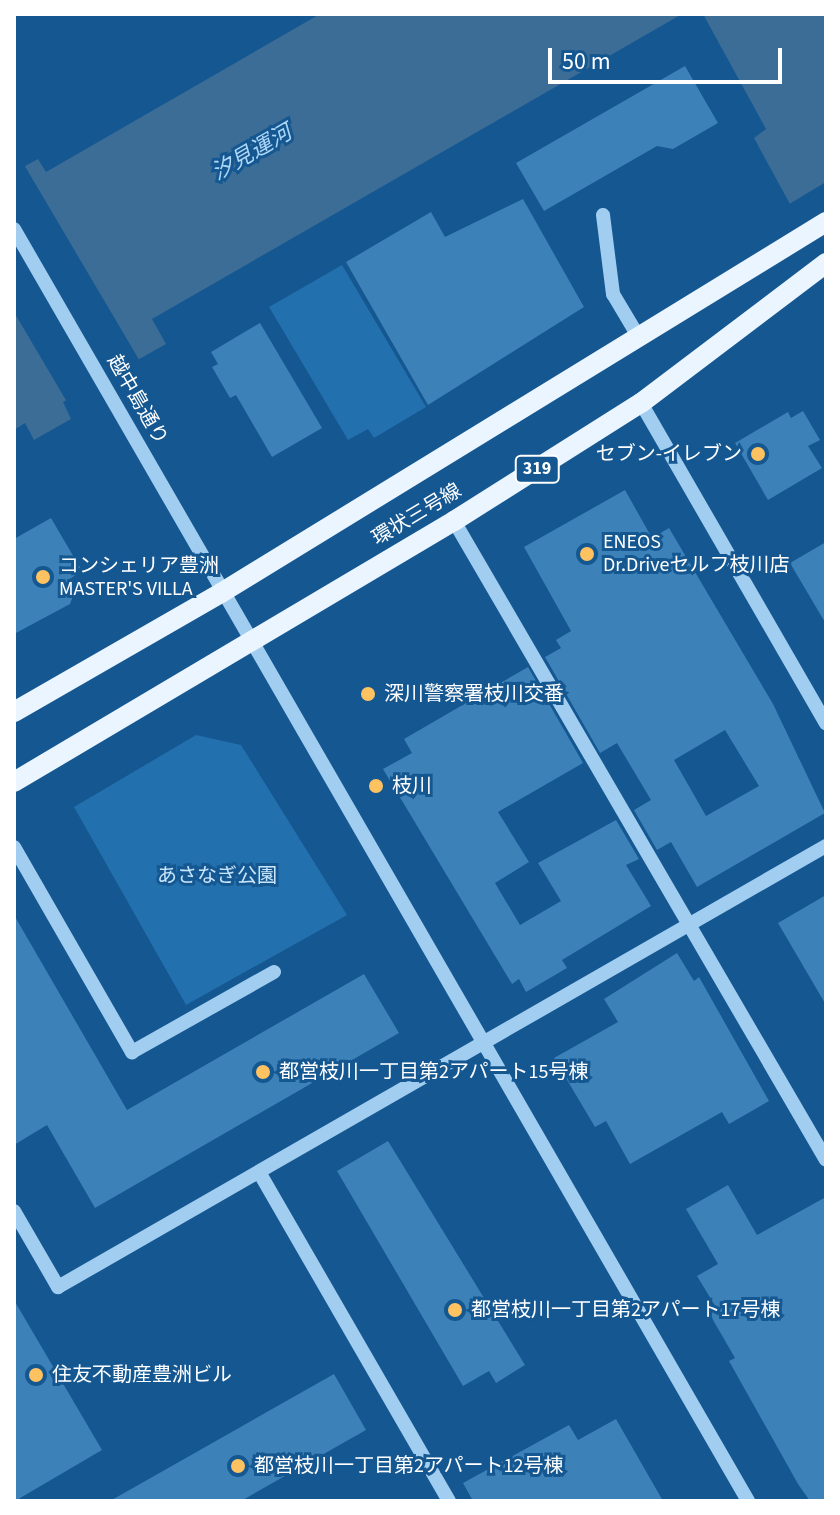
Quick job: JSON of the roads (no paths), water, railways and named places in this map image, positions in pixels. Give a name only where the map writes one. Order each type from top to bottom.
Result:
[{"type":"main road","name":"環状三号線","points":[[14,712],[221,593],[826,222]]},
{"type":"main road","name":"環状三号線","points":[[14,782],[454,521],[641,403],[818,268]]},
{"type":"street","points":[[603,215],[613,294],[638,336]]},
{"type":"street","name":"越中島通り","points":[[14,229],[115,400],[221,593],[748,1501]]},
{"type":"street","points":[[641,403],[826,723]]},
{"type":"street","points":[[454,521],[826,1160]]},
{"type":"street","points":[[14,1211],[58,1287],[826,846]]},
{"type":"street","points":[[14,847],[132,1052],[274,972]]},
{"type":"street","points":[[259,1172],[449,1501]]},
{"type":"water","name":"汐見運河","points":[[320,14],[682,14],[152,319],[166,344],[63,402],[71,419],[34,440],[25,423],[14,430],[14,172],[38,159],[46,172]]},
{"type":"water","points":[[703,14],[826,14],[826,270],[754,138],[766,129]]},
{"type":"place","name":"セブン-イレブン","points":[[758,454]]},
{"type":"place","name":"ENEOS Dr.Driveセルフ枝川店","points":[[587,554]]},
{"type":"place","name":"コンシェリア豊洲 MASTER'S VILLA","points":[[43,577]]},
{"type":"place","name":"深川警察署枝川交番","points":[[368,694]]},
{"type":"place","name":"枝川","points":[[376,786]]},
{"type":"place","name":"都営枝川一丁目第2アパート15号棟","points":[[263,1072]]},
{"type":"place","name":"都営枝川一丁目第2アパート17号棟","points":[[455,1310]]},
{"type":"place","name":"住友不動産豊洲ビル","points":[[36,1375]]},
{"type":"place","name":"都営枝川一丁目第2アパート12号棟","points":[[238,1466]]},
{"type":"park label","name":"あさなぎ公園","points":[[217,876]]}]
